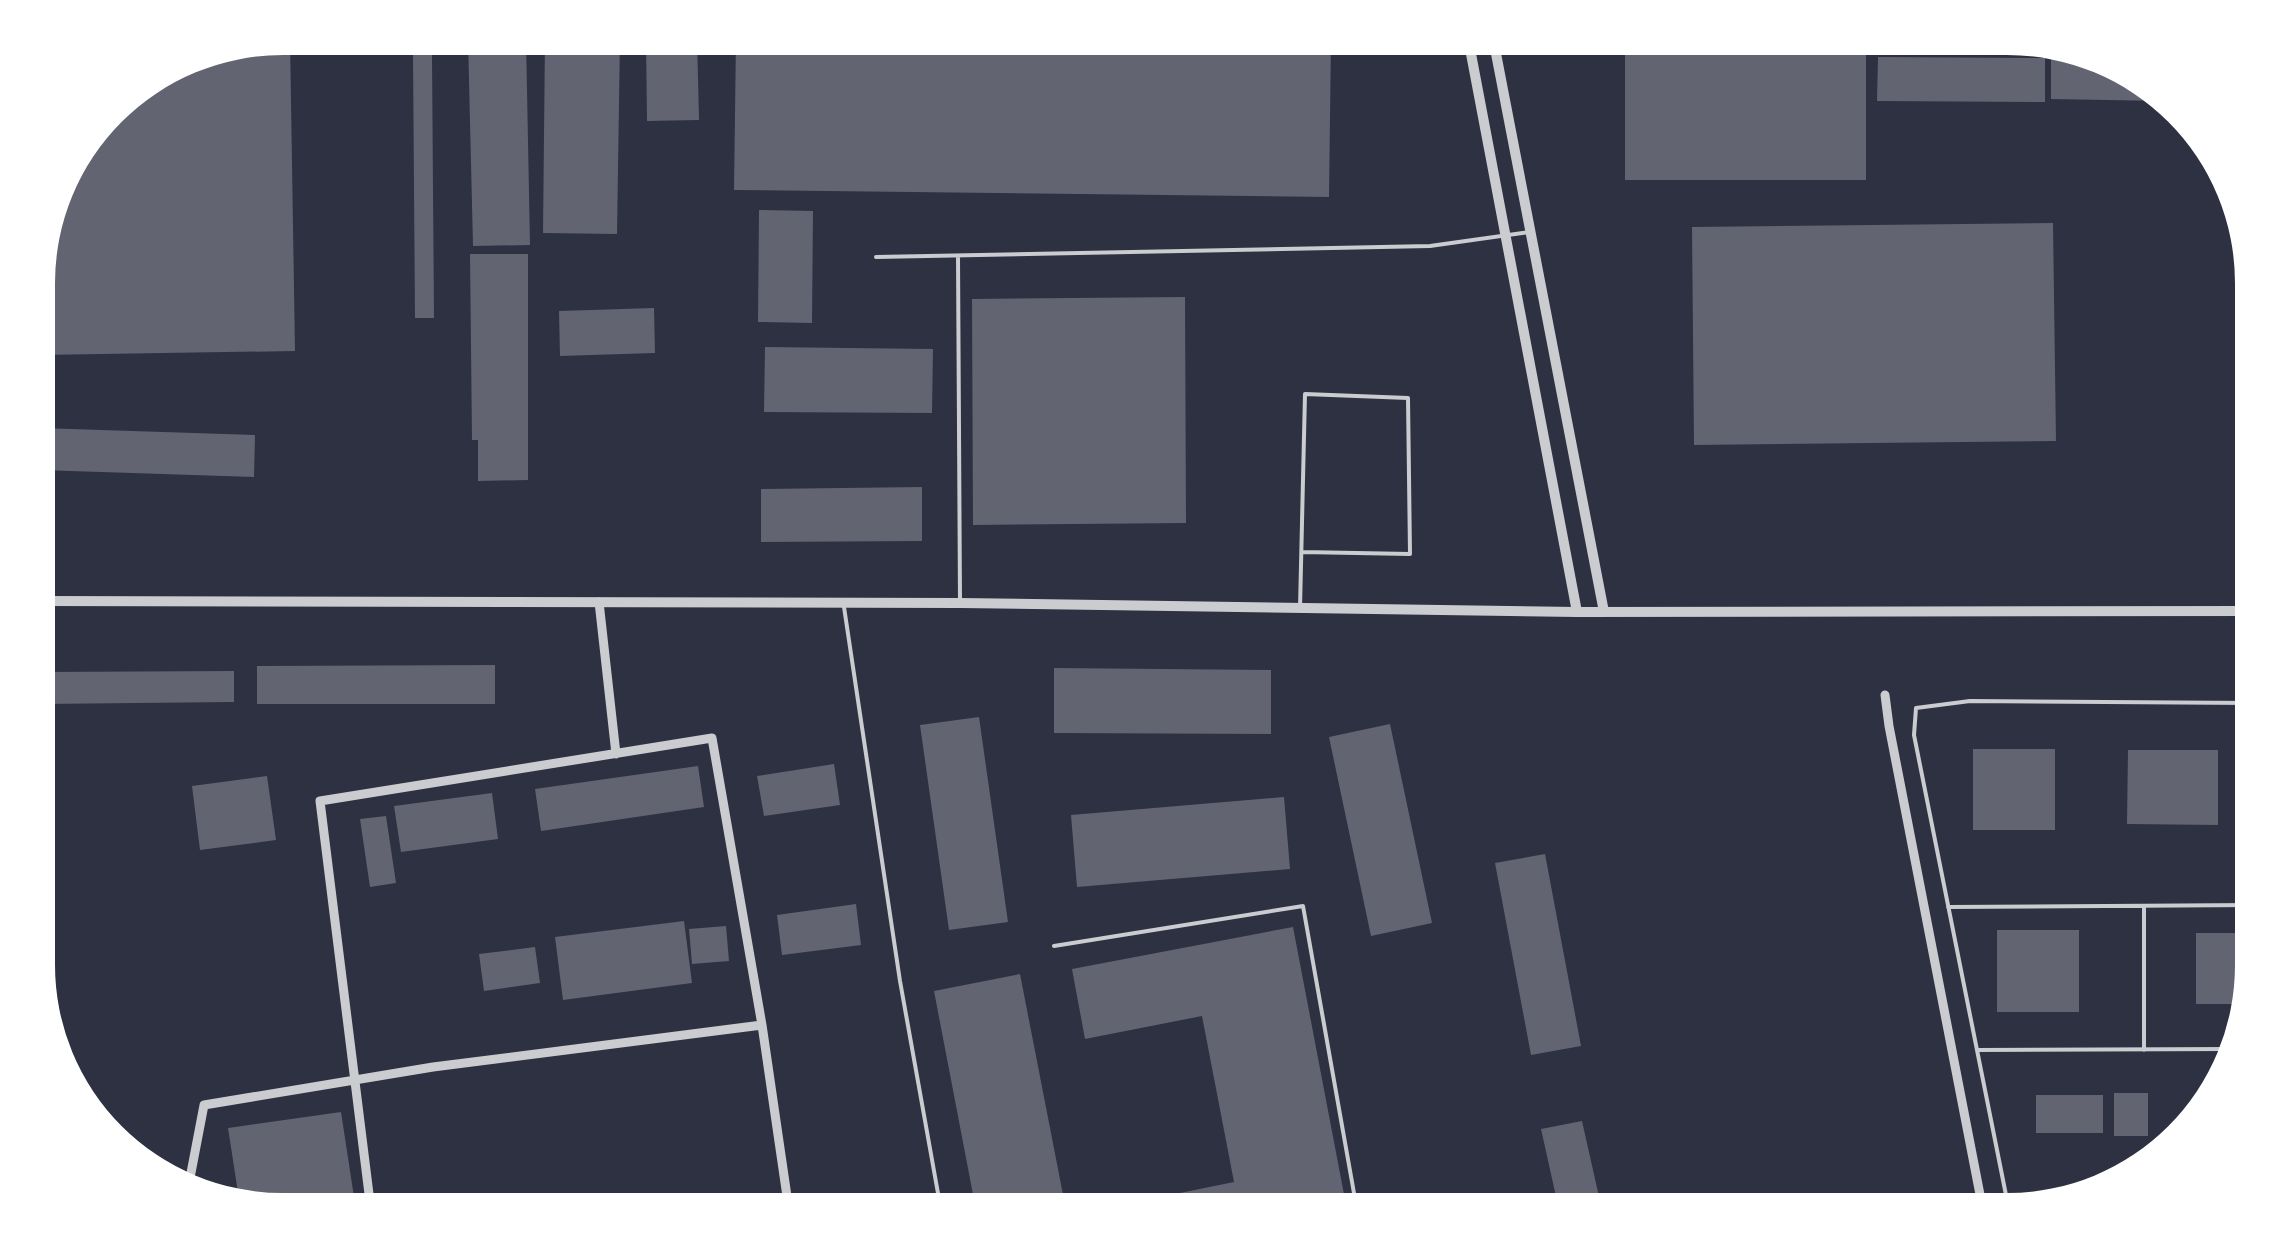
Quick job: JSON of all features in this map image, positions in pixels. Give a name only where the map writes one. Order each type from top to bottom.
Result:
[{"type":"street","points":[[1471,55],[1577,612]]},
{"type":"street","points":[[1497,55],[1604,612]]},
{"type":"street","points":[[55,601],[960,602],[1577,612],[2235,611]]},
{"type":"street","points":[[600,602],[616,754]]},
{"type":"street","points":[[1885,695],[1980,1193]]},
{"type":"street","points":[[369,1193],[320,801],[712,738],[762,1026],[786,1193]]},
{"type":"street","points":[[191,1174],[204,1105],[433,1066],[762,1026]]},
{"type":"lane","points":[[876,257],[1430,246],[1530,232]]},
{"type":"lane","points":[[958,256],[960,602]]},
{"type":"lane","points":[[1300,608],[1305,394],[1408,398],[1410,554],[1302,552]]},
{"type":"lane","points":[[843,602],[900,981],[938,1193]]},
{"type":"lane","points":[[2006,1193],[1914,735],[1916,708],[1970,701],[2235,703]]},
{"type":"lane","points":[[1948,906],[2235,905]]},
{"type":"lane","points":[[1054,946],[1303,906],[1355,1193]]},
{"type":"lane","points":[[2144,906],[2144,1050]]},
{"type":"lane","points":[[1977,1050],[2219,1050]]},
{"type":"building","points":[[290,55],[295,351],[55,355],[57,253],[72,196],[93,156],[133,111],[169,85],[209,67],[253,57]]},
{"type":"building","points":[[413,55],[432,55],[434,318],[415,318]]},
{"type":"building","points":[[468,55],[526,55],[530,245],[473,246]]},
{"type":"building","points":[[545,55],[620,55],[617,234],[543,233]]},
{"type":"building","points":[[646,55],[697,55],[699,120],[647,121]]},
{"type":"building","points":[[736,55],[1331,55],[1329,197],[734,190]]},
{"type":"building","points":[[1625,55],[1866,55],[1866,180],[1625,180]]},
{"type":"building","points":[[1878,57],[2045,58],[2045,102],[1877,101]]},
{"type":"building","points":[[2051,59],[2108,78],[2144,101],[2051,99]]},
{"type":"building","points":[[759,210],[813,211],[812,323],[758,322]]},
{"type":"building","points":[[2053,223],[2056,441],[1694,445],[1692,227]]},
{"type":"building","points":[[470,254],[528,254],[528,480],[478,481],[478,440],[472,440]]},
{"type":"building","points":[[1185,297],[1186,523],[973,525],[972,299]]},
{"type":"building","points":[[654,308],[655,353],[560,356],[559,311]]},
{"type":"building","points":[[765,347],[933,349],[932,413],[764,412]]},
{"type":"building","points":[[55,428],[255,435],[254,477],[55,470]]},
{"type":"building","points":[[922,487],[922,541],[761,542],[761,489]]},
{"type":"building","points":[[495,665],[495,704],[257,704],[257,666]]},
{"type":"building","points":[[1054,668],[1271,670],[1271,734],[1054,733]]},
{"type":"building","points":[[234,671],[234,702],[55,704],[55,672]]},
{"type":"building","points":[[979,717],[1008,922],[949,930],[920,725]]},
{"type":"building","points":[[1390,724],[1432,923],[1371,936],[1329,737]]},
{"type":"building","points":[[1973,749],[2055,749],[2055,830],[1973,830]]},
{"type":"building","points":[[2128,750],[2218,750],[2218,825],[2127,824]]},
{"type":"building","points":[[834,764],[840,805],[764,816],[757,776]]},
{"type":"building","points":[[698,766],[704,807],[541,831],[535,789]]},
{"type":"building","points":[[267,776],[276,840],[200,850],[192,786]]},
{"type":"building","points":[[492,793],[498,839],[401,852],[394,806]]},
{"type":"building","points":[[1284,797],[1290,869],[1077,887],[1071,815]]},
{"type":"building","points":[[386,816],[396,883],[370,887],[360,819]]},
{"type":"building","points":[[1545,854],[1581,1046],[1531,1055],[1495,863]]},
{"type":"building","points":[[856,904],[861,945],[782,955],[777,915]]},
{"type":"building","points":[[684,921],[692,983],[563,1000],[555,937]]},
{"type":"building","points":[[726,926],[729,961],[692,964],[689,929]]},
{"type":"building","points":[[1293,927],[1344,1193],[1180,1193],[1234,1182],[1202,1016],[1085,1039],[1072,969]]},
{"type":"building","points":[[1997,930],[2079,930],[2079,1012],[1997,1012]]},
{"type":"building","points":[[2196,933],[2235,933],[2231,1004],[2196,1004]]},
{"type":"building","points":[[535,947],[540,983],[484,991],[479,954]]},
{"type":"building","points":[[1020,974],[1063,1193],[973,1193],[934,991]]},
{"type":"building","points":[[2114,1093],[2148,1093],[2148,1136],[2114,1136]]},
{"type":"building","points":[[2036,1095],[2103,1095],[2103,1133],[2036,1133]]},
{"type":"building","points":[[341,1112],[353,1193],[283,1193],[237,1188],[228,1128]]},
{"type":"building","points":[[1582,1121],[1598,1193],[1555,1193],[1541,1129]]}]
